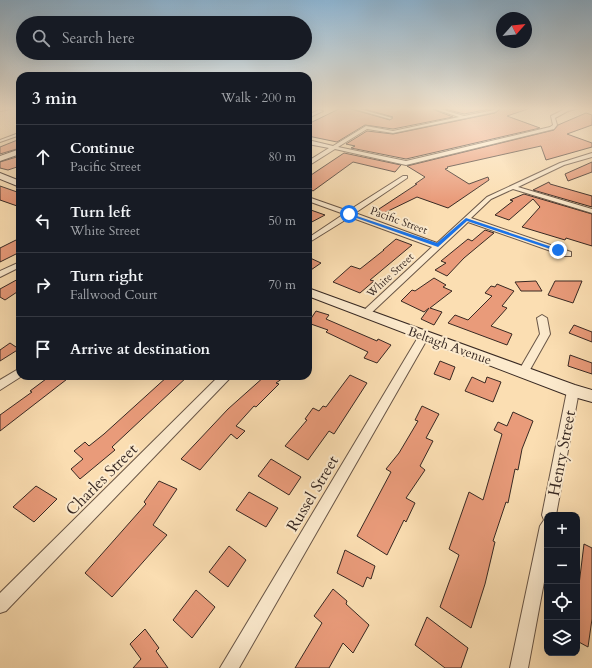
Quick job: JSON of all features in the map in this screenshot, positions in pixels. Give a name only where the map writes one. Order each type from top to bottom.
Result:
[{"type":"street","points":[[312,161],[346,139]]},
{"type":"street","points":[[312,143],[406,163],[505,139]]},
{"type":"street","points":[[0,159],[16,153]]},
{"type":"street","name":"White Street","points":[[366,314],[489,198],[562,164],[592,156]]},
{"type":"street","points":[[0,176],[16,182]]},
{"type":"street","points":[[312,238],[405,177]]},
{"type":"street","points":[[512,187],[592,211]]},
{"type":"street","name":"Pacific Street","points":[[312,200],[438,246]]},
{"type":"street","points":[[466,219],[568,254]]},
{"type":"street","points":[[0,274],[16,266]]},
{"type":"street","name":"Beltagh Avenue","points":[[312,294],[573,391],[592,396]]},
{"type":"street","points":[[523,372],[545,334],[542,318]]},
{"type":"street","name":"Russel Street","points":[[229,668],[424,336]]},
{"type":"street","points":[[0,386],[16,375]]},
{"type":"street","name":"Charles Street","points":[[0,605],[222,380]]},
{"type":"street","name":"Henry Street","points":[[550,512],[573,391]]},
{"type":"street","points":[[519,668],[544,541]]},
{"type":"building","points":[[323,139],[342,139],[337,142]]},
{"type":"building","points":[[354,139],[492,139],[406,159],[351,148],[355,146],[346,144]]},
{"type":"building","points":[[517,139],[581,139],[592,143],[592,147],[546,160],[541,146],[447,167],[448,168],[445,169],[469,184],[488,177],[489,180],[448,208],[417,197],[382,214],[379,209],[425,177],[407,166]]},
{"type":"building","points":[[16,141],[16,149],[0,154],[0,147]]},
{"type":"building","points":[[344,153],[401,165],[395,172],[353,162],[313,191],[312,174]]},
{"type":"building","points":[[16,157],[16,167],[8,170],[0,168],[0,162]]},
{"type":"building","points":[[592,162],[592,172],[568,181],[565,174]]},
{"type":"building","points":[[549,182],[550,184],[592,196],[592,207],[533,190]]},
{"type":"building","points":[[0,186],[16,192],[16,206],[0,200]]},
{"type":"building","points":[[524,194],[592,214],[592,246],[566,238],[565,240],[522,227],[540,207],[533,199],[509,220],[495,215],[513,201],[510,200]]},
{"type":"building","points":[[312,210],[325,215],[312,222]]},
{"type":"building","points":[[485,230],[494,233],[464,258],[447,276],[435,270],[446,263],[441,261],[468,239],[472,241]]},
{"type":"building","points":[[396,239],[412,245],[370,280],[374,281],[360,293],[333,282],[351,266],[360,269]]},
{"type":"building","points":[[16,240],[16,254],[0,262],[0,248]]},
{"type":"building","points":[[312,259],[321,263],[312,269]]},
{"type":"building","points":[[434,278],[446,285],[443,287],[452,291],[430,308],[442,312],[434,325],[421,319],[429,308],[424,312],[401,301],[412,290],[415,291]]},
{"type":"building","points":[[16,280],[16,293],[5,300],[0,297],[0,289]]},
{"type":"building","points":[[536,281],[542,291],[521,291],[515,282]]},
{"type":"building","points":[[555,281],[582,281],[573,303],[548,295]]},
{"type":"building","points":[[497,284],[514,291],[502,306],[507,308],[491,326],[512,334],[507,345],[448,323],[455,315],[468,320],[492,296],[485,293],[491,286],[495,287]]},
{"type":"building","points":[[316,311],[329,315],[326,319],[377,341],[378,339],[391,345],[377,363],[364,358],[368,352],[326,332],[328,330],[312,324],[312,317]]},
{"type":"building","points":[[574,325],[592,332],[592,342],[569,333]]},
{"type":"building","points":[[10,343],[16,347],[16,351],[0,361],[0,350]]},
{"type":"building","points":[[570,355],[592,363],[592,374],[568,366]]},
{"type":"building","points":[[440,361],[455,367],[450,380],[434,374]]},
{"type":"building","points":[[350,375],[367,383],[334,434],[329,431],[308,460],[285,446],[307,420],[305,419],[313,408],[319,411],[323,406],[326,407]]},
{"type":"building","points":[[472,377],[485,383],[487,377],[501,382],[493,402],[465,391]]},
{"type":"building","points":[[45,380],[66,380],[0,431],[0,415],[32,392],[30,391]]},
{"type":"building","points":[[164,380],[184,380],[112,447],[115,450],[80,479],[71,469],[83,459],[74,451],[85,442],[89,446]]},
{"type":"building","points":[[261,380],[280,380],[276,383],[279,384],[256,407],[254,406],[236,426],[245,431],[237,439],[231,434],[200,470],[181,459],[228,409]]},
{"type":"building","points":[[422,406],[439,414],[426,438],[433,441],[420,466],[425,470],[406,498],[415,503],[406,522],[404,520],[387,555],[357,536],[391,472],[386,469],[399,453],[418,421],[415,420]]},
{"type":"building","points":[[513,412],[533,421],[522,449],[518,470],[515,469],[508,503],[506,502],[493,541],[495,542],[485,584],[471,628],[440,607],[459,555],[449,549],[469,492],[483,500],[502,434],[494,430],[498,422],[507,426]]},
{"type":"building","points":[[271,459],[301,477],[289,495],[258,476]]},
{"type":"building","points":[[159,481],[177,489],[153,525],[167,535],[112,597],[85,573],[146,504],[144,502]]},
{"type":"building","points":[[36,486],[57,499],[34,522],[13,507]]},
{"type":"building","points":[[249,492],[278,508],[266,527],[236,510]]},
{"type":"building","points":[[584,544],[592,548],[592,619],[588,647],[580,643],[580,577]]},
{"type":"building","points":[[229,546],[246,560],[228,587],[209,572]]},
{"type":"building","points":[[345,550],[375,566],[371,579],[367,577],[363,587],[337,573]]},
{"type":"building","points":[[333,589],[347,601],[346,604],[369,625],[353,653],[343,643],[329,668],[295,668],[322,623],[314,616]]},
{"type":"building","points":[[196,590],[215,607],[192,638],[173,620]]},
{"type":"building","points":[[427,617],[468,648],[461,668],[445,668],[415,645]]},
{"type":"building","points":[[145,629],[159,648],[156,651],[168,668],[133,668],[141,659],[130,644]]},
{"type":"route","points":[[349,214],[438,246],[466,219],[558,250]]}]
